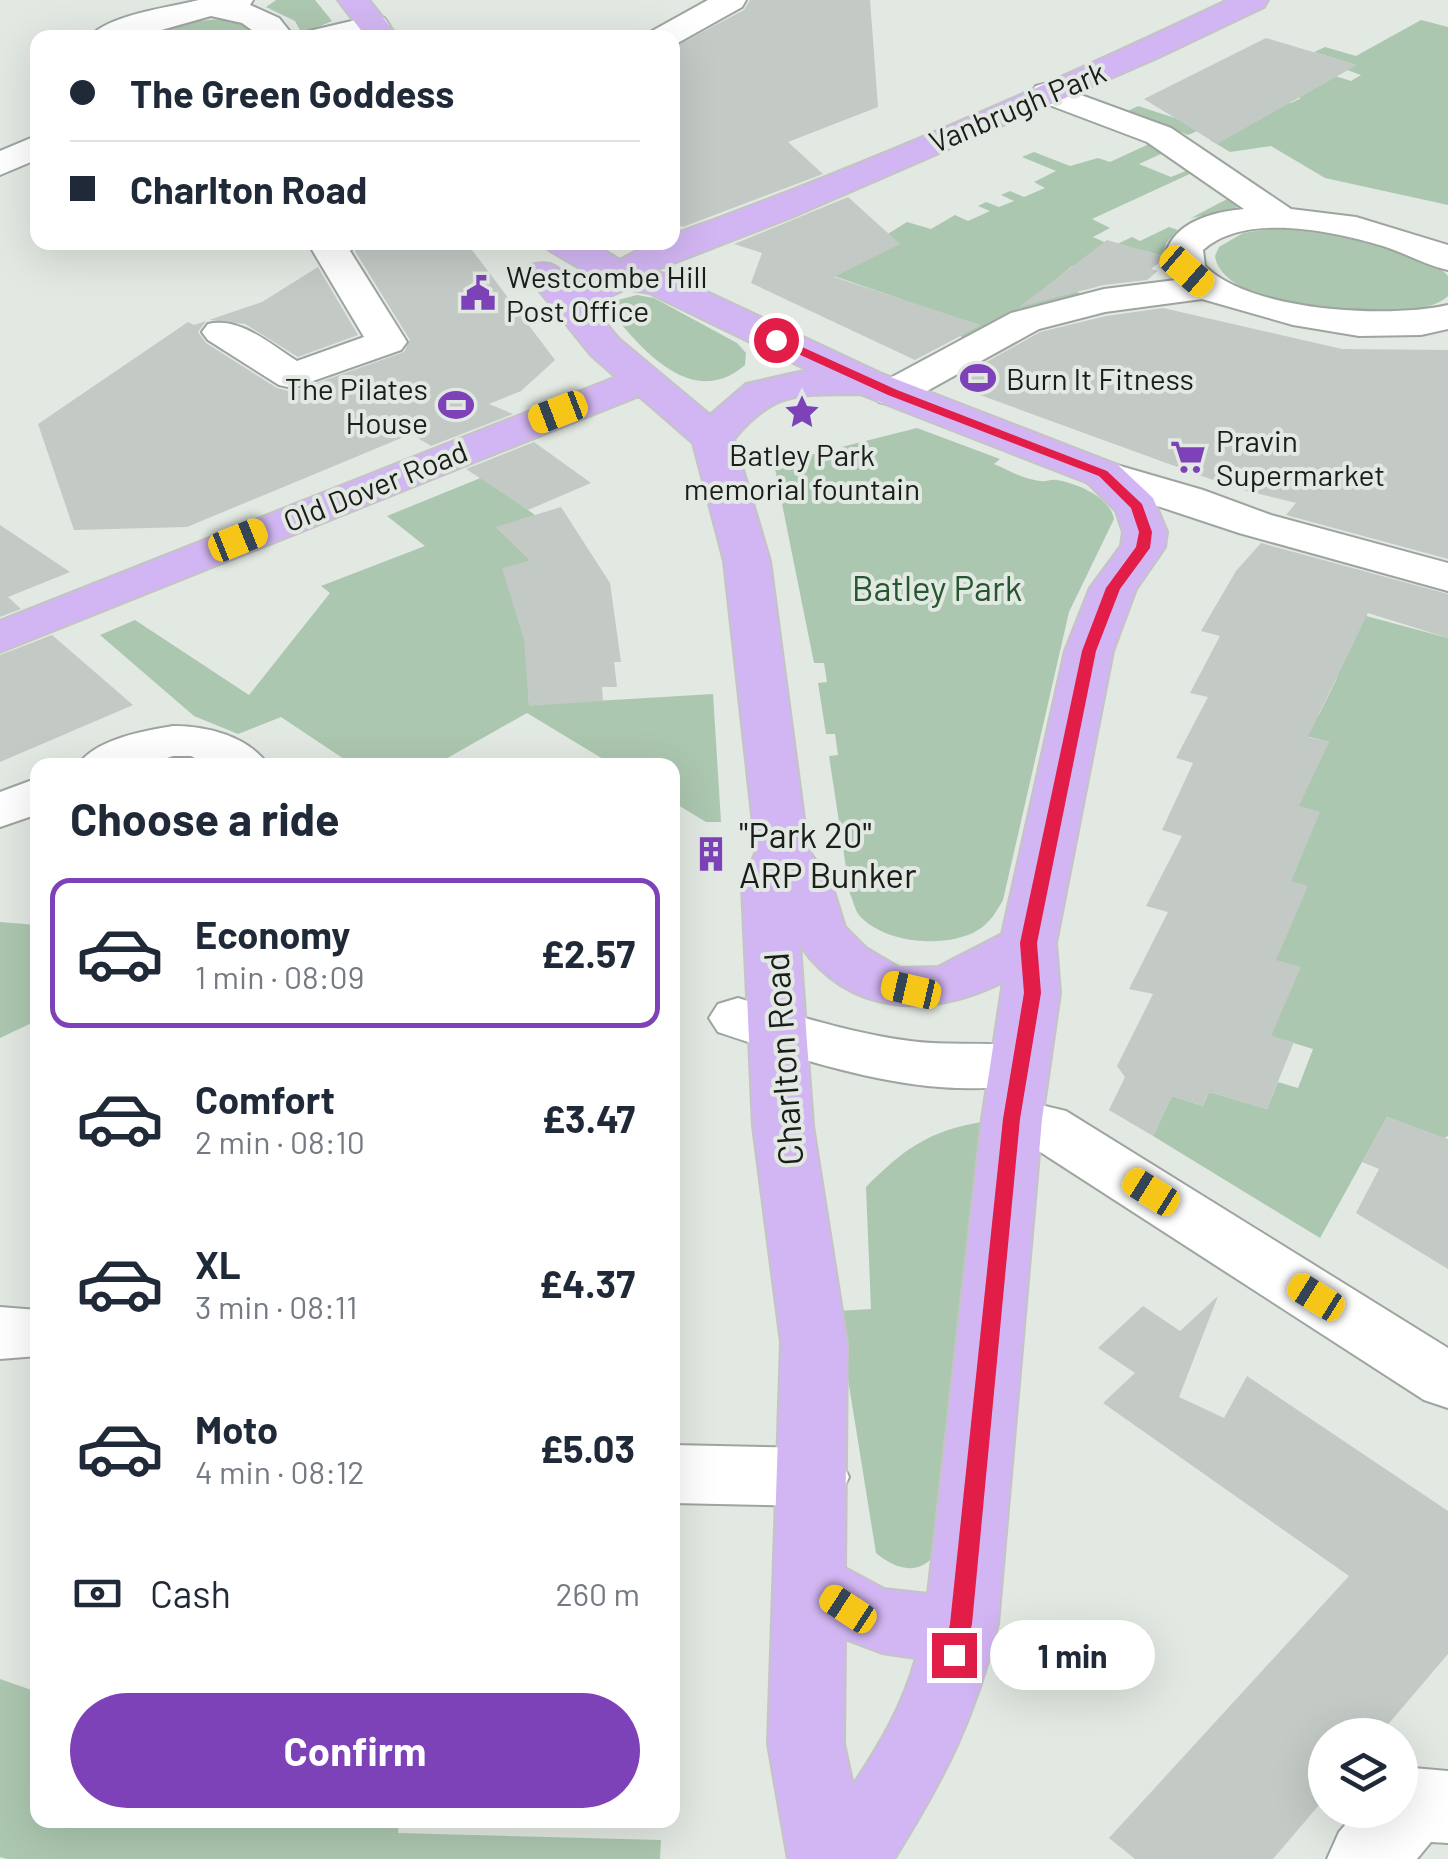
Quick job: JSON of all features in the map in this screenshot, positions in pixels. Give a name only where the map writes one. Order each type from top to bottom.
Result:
[{"type":"main road","name":"Vanbrugh Park","points":[[680,246],[779,210],[1253,0]]},
{"type":"main road","name":"Vanbrugh Park","points":[[697,300],[705,272],[779,210]]},
{"type":"main road","points":[[542,250],[567,301],[605,347],[641,381],[714,438],[752,395],[808,382],[879,387]]},
{"type":"main road","points":[[548,250],[622,277],[660,284],[879,387],[1103,474],[1127,494],[1143,517],[1143,548],[1113,588],[1089,651],[1028,943],[1032,993],[1015,1092],[961,1624],[946,1686],[916,1756],[849,1859]]},
{"type":"main road","name":"Vanbrugh Park","points":[[567,301],[622,277],[648,257],[668,250]]},
{"type":"main road","name":"Old Dover Road","points":[[0,638],[641,381]]},
{"type":"main road","name":"Charlton Road","points":[[714,438],[747,561],[782,851],[769,887],[759,1026],[783,1126],[814,1342],[806,1744],[828,1859]]},
{"type":"main road","points":[[782,851],[806,886],[812,921],[824,940],[836,954],[871,978],[911,990],[948,986],[1028,943]]},
{"type":"main road","points":[[812,1585],[848,1609],[882,1622],[923,1629],[961,1624]]},
{"type":"street","points":[[677,30],[731,0]]},
{"type":"street","points":[[127,30],[164,17],[228,4],[274,30]]},
{"type":"street","points":[[344,30],[370,21]]},
{"type":"street","points":[[1048,94],[1159,135],[1278,216]]},
{"type":"street","points":[[1448,259],[1414,244],[1278,216],[1218,224],[1188,242],[1182,256],[1187,271],[1206,287],[1254,302],[1355,324],[1425,325],[1448,317]]},
{"type":"street","points":[[222,332],[293,376],[386,342],[331,250]]},
{"type":"street","points":[[879,387],[1025,321],[1104,301],[1206,287]]},
{"type":"street","points":[[1103,474],[1171,493],[1255,524],[1448,578]]},
{"type":"street","points":[[1143,548],[1190,524],[1255,524]]},
{"type":"street","points":[[119,758],[157,741],[177,738],[200,743],[229,758]]},
{"type":"street","points":[[0,811],[30,798]]},
{"type":"street","points":[[759,1026],[847,1052],[900,1062],[984,1068],[1015,1092],[1044,1126],[1448,1381]]},
{"type":"street","points":[[680,1474],[814,1477]]},
{"type":"street","points":[[1367,1859],[1413,1804],[1448,1807]]},
{"type":"green space","points":[[276,0],[315,0],[332,21],[311,30],[300,30],[295,21],[266,7]]},
{"type":"green space","points":[[1421,20],[1448,27],[1448,205],[1325,178],[1271,146],[1230,152],[1210,140],[1224,135],[1209,126],[1188,135],[1128,111],[1138,106],[1181,120],[1269,97],[1291,103],[1301,98],[1287,93],[1294,63],[1351,81],[1361,75],[1347,70],[1356,65],[1314,52],[1325,47],[1356,56]]},
{"type":"green space","points":[[246,21],[255,30],[157,30],[184,22]]},
{"type":"green space","points":[[1149,144],[1163,153],[1139,164],[1171,177],[1193,168],[1236,196],[1240,205],[1231,211],[1191,218],[1231,197],[1194,172],[1092,219],[1110,228],[1093,237],[1113,246],[1132,237],[1140,241],[1169,227],[1178,230],[1166,243],[1163,256],[1119,244],[1085,270],[1072,266],[1054,281],[1090,296],[1020,309],[969,340],[891,305],[901,299],[825,273],[907,222],[931,229],[955,215],[968,221],[990,211],[978,206],[986,202],[999,207],[1014,201],[1001,195],[1010,191],[1024,197],[1045,188],[1034,182],[1056,171],[1022,157],[1034,152],[1070,166],[1098,158],[1110,162]]},
{"type":"green space","points":[[1281,227],[1370,239],[1415,254],[1448,276],[1448,296],[1428,306],[1397,312],[1321,310],[1282,303],[1249,291],[1226,275],[1215,256],[1219,247],[1243,233]]},
{"type":"green space","points":[[637,295],[654,298],[737,343],[746,353],[745,365],[726,377],[707,381],[671,370],[654,358],[612,313],[611,306],[618,300]]},
{"type":"green space","name":"Batley Park","points":[[917,428],[1000,459],[994,464],[1023,477],[1083,488],[1106,504],[1114,519],[1069,612],[1003,900],[978,930],[950,940],[933,941],[899,938],[870,925],[858,913],[850,894],[829,756],[838,755],[835,734],[826,734],[818,683],[827,682],[824,663],[814,663],[774,464]]},
{"type":"green space","points":[[483,477],[535,515],[497,528],[531,561],[504,568],[526,645],[529,705],[713,694],[721,822],[706,822],[680,806],[680,758],[601,758],[527,713],[447,758],[342,758],[281,717],[238,734],[194,716],[100,635],[135,620],[249,695],[330,593],[321,586],[425,546],[387,516]]},
{"type":"green space","points":[[1303,599],[1448,638],[1448,1136],[1444,1138],[1387,1117],[1320,1238],[1153,1136],[1172,1096],[1203,1106],[1209,1092],[1267,1109],[1278,1082],[1298,1088],[1313,1049],[1216,1019],[1246,952],[1307,886],[1256,873],[1319,812],[1269,798],[1329,742],[1280,729],[1270,704],[1319,715],[1337,678]]},
{"type":"green space","points":[[0,922],[30,924],[30,1024],[0,1038]]},
{"type":"green space","points":[[982,1122],[933,1557],[919,1566],[905,1568],[876,1553],[837,1311],[871,1309],[866,1187],[918,1144],[946,1131]]},
{"type":"green space","points":[[0,1679],[30,1690],[30,1828],[398,1828],[398,1833],[661,1840],[660,1859],[0,1857]]},
{"type":"building","points":[[750,0],[870,0],[878,107],[788,142],[823,174],[680,226],[680,44],[744,10]]},
{"type":"building","points":[[1266,38],[1357,65],[1217,144],[1144,99]]},
{"type":"building","points":[[848,197],[900,244],[834,277],[981,325],[915,360],[751,283],[762,253],[734,244]]},
{"type":"building","points":[[1107,240],[1162,256],[1163,260],[1151,269],[1158,271],[1147,280],[1104,285],[1019,307]]},
{"type":"building","points":[[472,250],[555,360],[521,391],[489,404],[513,414],[431,446],[411,434],[187,527],[74,530],[38,424],[188,322],[194,325],[206,321],[198,332],[206,343],[277,388],[292,392],[404,352],[410,340],[355,251]]},
{"type":"building","points":[[318,267],[358,335],[298,357],[245,324],[209,320],[262,302]]},
{"type":"building","points":[[1163,308],[1342,349],[1448,350],[1448,559],[1286,515],[1296,503],[1235,488],[980,395],[984,392],[956,379],[1040,332],[1106,316]]},
{"type":"building","points":[[534,442],[591,483],[528,510],[466,469]]},
{"type":"building","points":[[561,507],[610,583],[621,662],[614,662],[617,687],[602,687],[603,701],[529,706],[524,640],[502,568],[531,561],[496,527]]},
{"type":"building","points":[[0,525],[70,572],[8,597],[21,609],[0,617]]},
{"type":"building","points":[[1261,543],[1448,594],[1448,638],[1368,613],[1308,737],[1329,742],[1299,806],[1320,812],[1291,882],[1308,886],[1276,960],[1301,967],[1271,1036],[1294,1042],[1267,1109],[1209,1092],[1203,1106],[1172,1096],[1153,1136],[1109,1110],[1125,1077],[1117,1066],[1153,994],[1129,989],[1168,912],[1146,906],[1182,836],[1162,830],[1193,763],[1176,758],[1208,697],[1190,693],[1220,636],[1201,631],[1236,571]]},
{"type":"building","points":[[52,635],[133,705],[0,762],[0,655]]},
{"type":"building","points":[[1387,1117],[1448,1139],[1448,1269],[1356,1213],[1379,1169],[1362,1162]]},
{"type":"building","points":[[1218,1296],[1179,1397],[1224,1418],[1247,1376],[1448,1511],[1448,1654],[1393,1718],[1308,1718],[1308,1818],[1273,1859],[1135,1859],[1109,1838],[1349,1576],[1103,1403],[1135,1373],[1098,1348],[1143,1306],[1180,1331]]},
{"type":"place","name":"Westcombe Hill Post Office","points":[[478,293]]},
{"type":"place","name":"Burn It Fitness","points":[[978,378]]},
{"type":"place","name":"The Pilates House","points":[[456,405]]},
{"type":"place","name":"Batley Park memorial fountain","points":[[802,412]]},
{"type":"place","name":"Pravin Supermarket","points":[[1188,457]]},
{"type":"place","name":"\"Park 20\" ARP Bunker","points":[[711,854]]},
{"type":"route","points":[[776,340],[892,393],[1103,474],[1127,494],[1143,517],[1143,548],[1113,588],[1089,651],[1028,943],[1030,1014],[1012,1119],[961,1624],[954,1655]]}]
